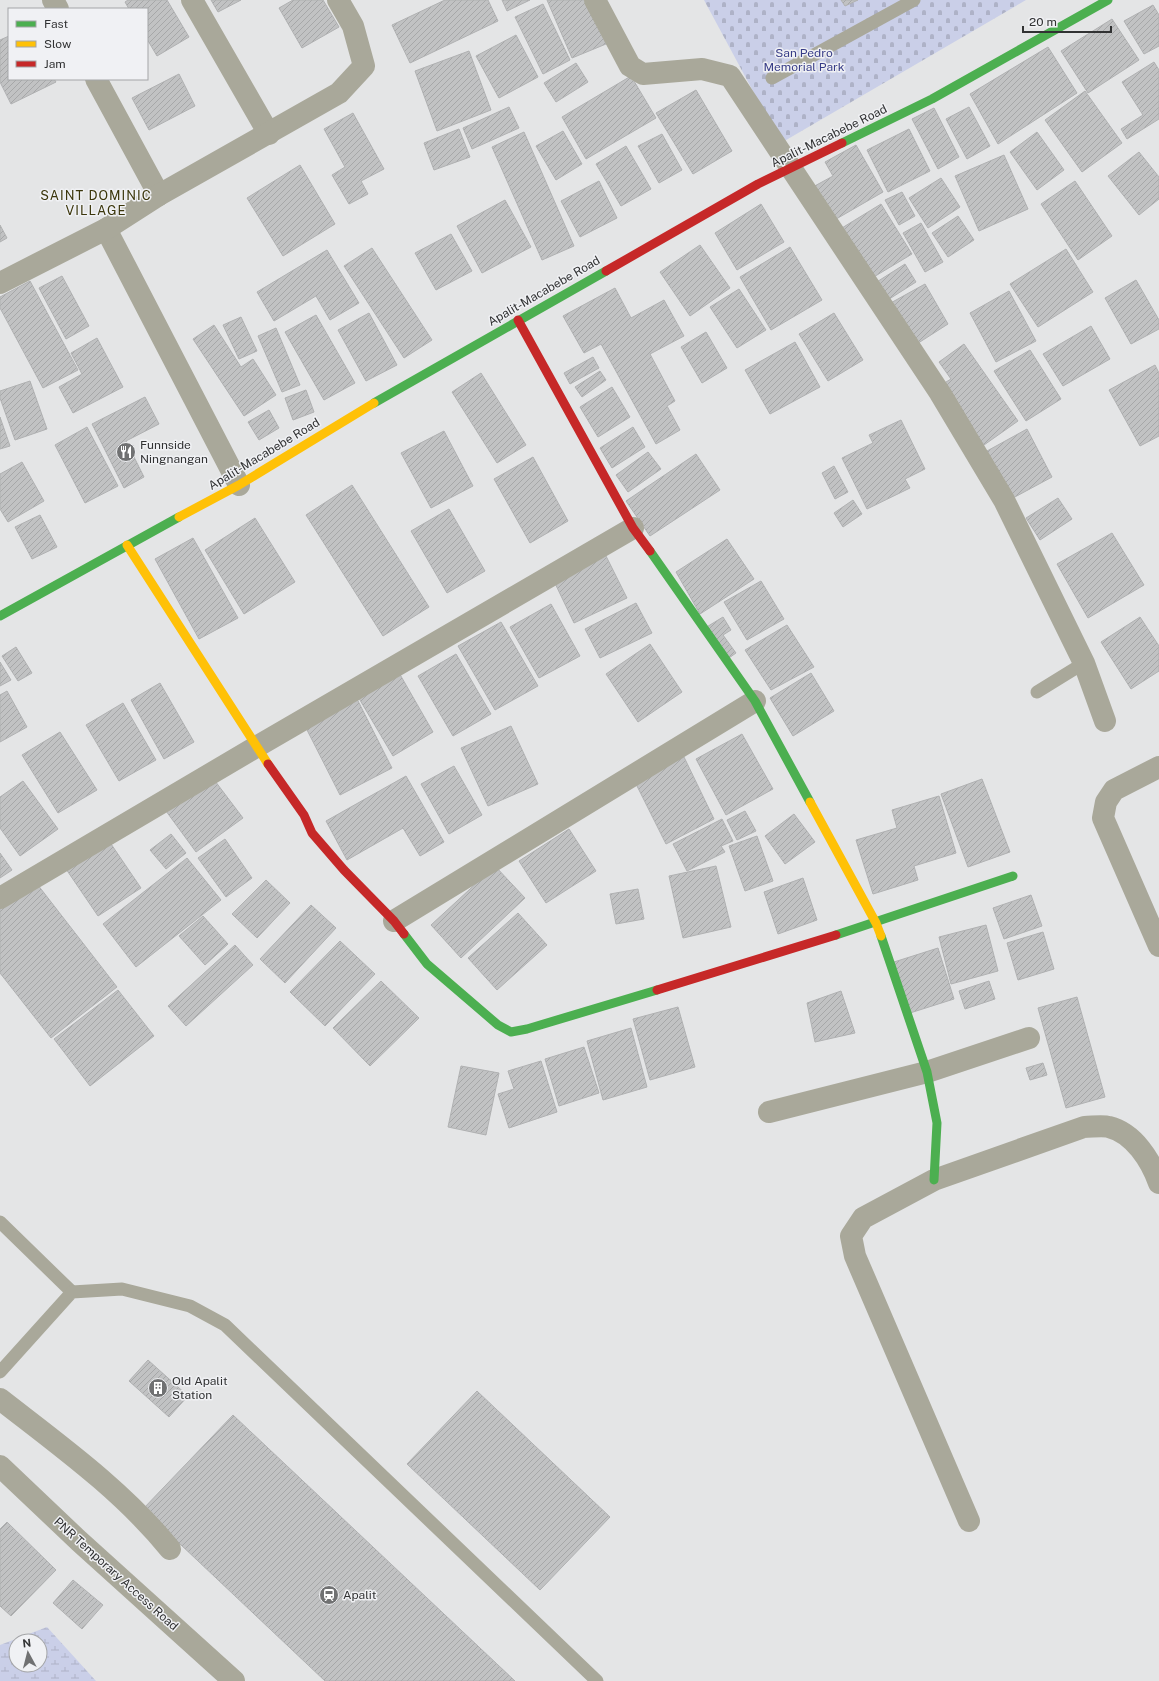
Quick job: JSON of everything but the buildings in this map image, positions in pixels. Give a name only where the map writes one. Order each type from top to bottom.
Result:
[{"type":"street","points":[[192,0],[269,134]]},
{"type":"street","points":[[0,283],[106,229],[159,195],[339,93],[364,66],[353,26],[338,0]]},
{"type":"street","points":[[595,0],[630,66],[643,74],[671,70],[702,69],[730,76],[790,169],[940,393],[1004,500],[1084,664],[1105,721]]},
{"type":"street","name":"Apalit-Macabebe Road","points":[[0,616],[127,545],[239,485],[370,405],[758,184],[932,98],[1108,0]]},
{"type":"street","points":[[97,80],[159,195]]},
{"type":"street","points":[[106,229],[239,485]]},
{"type":"street","points":[[518,320],[633,528],[755,701],[876,923],[927,1072],[937,1123],[934,1180]]},
{"type":"street","points":[[0,898],[633,528]]},
{"type":"street","points":[[127,545],[256,747],[300,810],[312,833],[344,870],[394,921],[427,964],[498,1025],[511,1032],[527,1030],[876,923],[1013,876]]},
{"type":"street","points":[[394,921],[755,701]]},
{"type":"street","points":[[1159,767],[1114,790],[1106,802],[1103,818],[1159,946]]},
{"type":"street","points":[[769,1112],[927,1072],[1029,1038]]},
{"type":"street","points":[[969,1521],[855,1256],[851,1236],[862,1218],[934,1180],[1084,1127],[1109,1126],[1132,1139],[1157,1173]]},
{"type":"street","points":[[0,1399],[99,1477],[152,1527],[170,1548]]},
{"type":"street","name":"PNR Temporary Access Road","points":[[0,1466],[79,1541],[234,1681]]},
{"type":"lane","points":[[772,78],[914,0]]},
{"type":"lane","points":[[1038,692],[1084,664]]},
{"type":"lane","points":[[0,1222],[72,1292]]},
{"type":"lane","points":[[0,1372],[72,1292],[122,1288],[190,1306],[225,1325],[597,1681]]},
{"type":"green space","name":"San Pedro Memorial Park","points":[[704,0],[1026,0],[781,143]]},
{"type":"green space","points":[[47,1627],[96,1681],[0,1681],[0,1645],[8,1642],[8,1673],[48,1673],[48,1633],[31,1633]]},
{"type":"traffic: fast","points":[[842,143],[932,99],[1108,0]]},
{"type":"traffic: fast","points":[[374,403],[606,271]]},
{"type":"traffic: fast","points":[[0,616],[179,517]]},
{"type":"traffic: fast","points":[[650,551],[755,701],[810,802]]},
{"type":"traffic: fast","points":[[836,935],[1013,876]]},
{"type":"traffic: fast","points":[[404,934],[427,964],[498,1025],[511,1032],[527,1029],[657,990]]},
{"type":"traffic: fast","points":[[881,936],[927,1072],[937,1123],[934,1180]]},
{"type":"traffic: slow","points":[[179,517],[239,485],[374,403]]},
{"type":"traffic: slow","points":[[127,545],[268,764]]},
{"type":"traffic: slow","points":[[810,802],[876,923],[881,936]]},
{"type":"traffic: jam","points":[[606,271],[758,184],[842,143]]},
{"type":"traffic: jam","points":[[518,320],[633,528],[650,551]]},
{"type":"traffic: jam","points":[[268,764],[304,815],[312,833],[344,870],[394,921],[404,934]]},
{"type":"traffic: jam","points":[[657,990],[836,935]]},
{"type":"place","name":"Funnside Ningnangan","points":[[126,452]]},
{"type":"place","name":"Old Apalit Station","points":[[158,1388]]},
{"type":"place","name":"Apalit","points":[[329,1595]]},
{"type":"district","name":"SAINT DOMINIC VILLAGE","points":[[96,202]]}]
